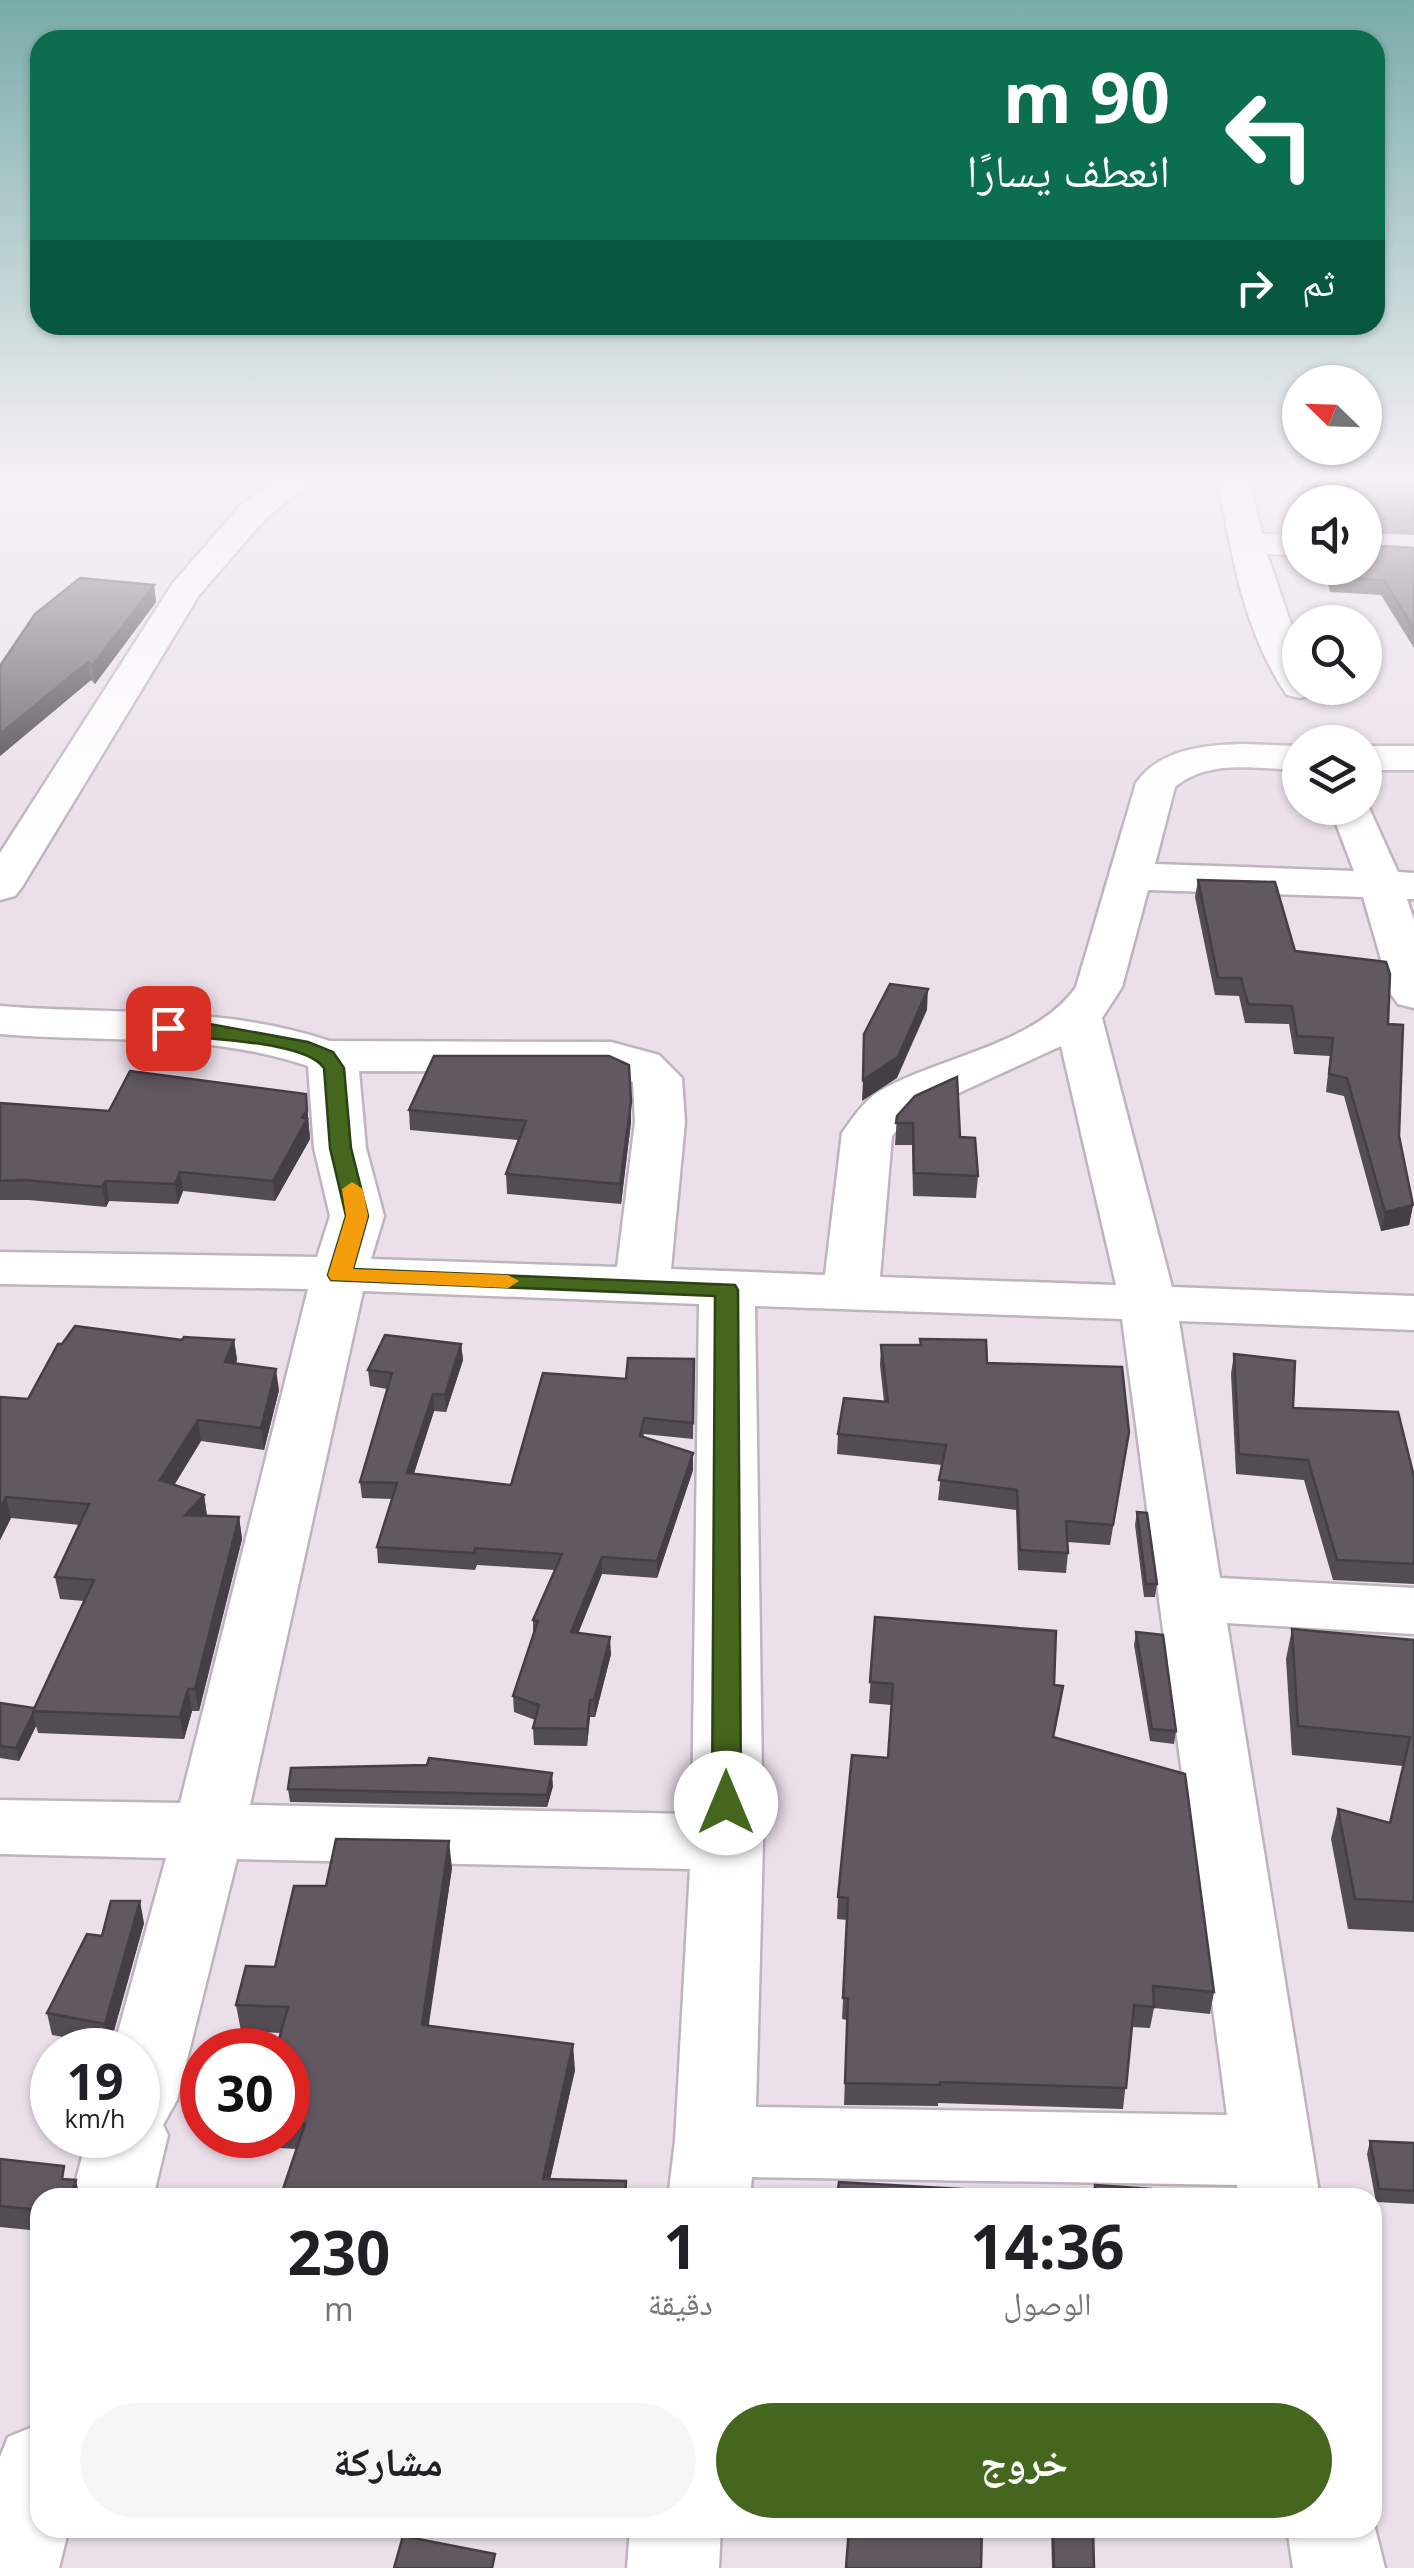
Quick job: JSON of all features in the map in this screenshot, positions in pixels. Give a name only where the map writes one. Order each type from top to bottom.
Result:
[{"type":"street","points":[[0,887],[179,600]]},
{"type":"street","points":[[1263,600],[1282,655]]},
{"type":"street","points":[[850,1294],[867,1133],[893,1104],[1023,1047],[1078,1018],[1099,987],[1156,783],[1169,768],[1192,758],[1282,758]]},
{"type":"street","points":[[1382,758],[1414,758]]},
{"type":"street","points":[[1361,825],[1397,885],[1414,994]]},
{"type":"street","points":[[1130,876],[1397,885]]},
{"type":"street","points":[[727,1290],[726,1842],[712,2169],[1275,2174],[1148,1302],[1078,1018]]},
{"type":"street","points":[[0,1020],[58,1026],[204,1029],[308,1048],[326,1056],[611,1057],[642,1065],[657,1078],[660,1122],[642,1287]]},
{"type":"street","points":[[157,2028],[209,1831],[357,1216],[340,1148],[334,1068],[326,1056]]},
{"type":"street","points":[[0,1268],[178,1268],[1414,1313]]},
{"type":"street","points":[[1191,1599],[1414,1611]]},
{"type":"street","points":[[0,1827],[726,1842]]},
{"type":"street","points":[[115,2188],[122,2158]]},
{"type":"street","points":[[0,2466],[30,2468]]},
{"type":"street","points":[[13,2568],[30,2505]]},
{"type":"street","points":[[673,2568],[675,2538]]},
{"type":"street","points":[[1334,2538],[1339,2568]]},
{"type":"building","points":[[53,600],[143,600],[92,666],[88,662],[0,734],[0,666],[35,614]]},
{"type":"building","points":[[1396,600],[1414,600],[1414,629]]},
{"type":"building","points":[[1198,880],[1275,882],[1295,951],[1386,962],[1390,974],[1388,1024],[1403,1025],[1399,1136],[1413,1205],[1385,1212],[1347,1078],[1329,1074],[1333,1038],[1297,1036],[1292,1006],[1248,1004],[1241,978],[1218,978]]},
{"type":"building","points":[[890,984],[928,989],[898,1057],[863,1080],[864,1034]]},
{"type":"building","points":[[434,1056],[609,1056],[629,1065],[631,1102],[620,1184],[506,1174],[526,1121],[409,1110]]},
{"type":"building","points":[[130,1071],[306,1094],[307,1111],[302,1117],[307,1119],[273,1181],[180,1172],[175,1184],[106,1181],[102,1187],[0,1181],[0,1103],[109,1111]]},
{"type":"building","points":[[957,1077],[960,1137],[975,1138],[978,1176],[914,1173],[913,1123],[896,1123],[897,1116],[915,1096]]},
{"type":"building","points":[[75,1326],[182,1340],[234,1340],[225,1362],[276,1369],[261,1428],[198,1420],[160,1480],[204,1495],[185,1515],[239,1517],[195,1689],[188,1689],[180,1717],[33,1711],[94,1580],[55,1577],[89,1504],[6,1497],[0,1509],[0,1397],[28,1399],[58,1344]]},
{"type":"building","points":[[385,1335],[461,1344],[445,1395],[433,1394],[407,1473],[511,1485],[543,1373],[626,1379],[628,1358],[694,1359],[693,1423],[644,1418],[640,1436],[693,1453],[657,1561],[602,1557],[571,1632],[610,1637],[594,1700],[590,1700],[587,1729],[533,1728],[539,1705],[513,1696],[538,1621],[533,1620],[562,1554],[377,1547],[397,1483],[360,1482],[392,1373],[368,1370]]},
{"type":"building","points":[[920,1339],[986,1340],[987,1363],[1122,1367],[1129,1432],[1113,1525],[1066,1521],[1068,1553],[1020,1550],[1017,1490],[939,1480],[946,1445],[838,1434],[844,1398],[888,1402],[881,1345],[921,1345]]},
{"type":"building","points":[[1234,1354],[1295,1361],[1293,1408],[1398,1412],[1414,1477],[1414,1564],[1337,1560],[1308,1460],[1239,1454]]},
{"type":"building","points":[[1137,1512],[1147,1513],[1157,1584],[1146,1584]]},
{"type":"building","points":[[875,1617],[1056,1631],[1054,1685],[1063,1686],[1053,1737],[1185,1774],[1214,1992],[1153,1986],[1154,2007],[1134,2005],[1126,2088],[845,2083],[848,1998],[843,1998],[848,1898],[838,1897],[852,1755],[888,1758],[893,1684],[870,1682]]},
{"type":"building","points":[[1292,1629],[1414,1640],[1414,1902],[1355,1899],[1338,1809],[1390,1823],[1410,1737],[1298,1726]]},
{"type":"building","points":[[1136,1632],[1163,1635],[1176,1731],[1152,1729]]},
{"type":"building","points":[[0,1703],[34,1708],[16,1748],[0,1746]]},
{"type":"building","points":[[429,1758],[552,1773],[547,1795],[288,1789],[291,1768],[427,1765]]},
{"type":"building","points":[[336,1839],[449,1841],[422,2025],[573,2044],[543,2179],[626,2181],[626,2188],[283,2188],[294,2158],[310,2158],[310,2028],[282,2028],[288,2007],[236,2005],[246,1966],[275,1967],[294,1886],[326,1886]]},
{"type":"building","points":[[111,1901],[140,1901],[105,2024],[47,2013],[87,1934],[102,1936]]},
{"type":"building","points":[[1370,2141],[1414,2143],[1414,2191],[1379,2188]]},
{"type":"building","points":[[0,2159],[64,2166],[62,2179],[76,2180],[73,2188],[30,2188],[30,2209],[0,2206]]},
{"type":"building","points":[[839,2182],[943,2188],[838,2188]]},
{"type":"building","points":[[1095,2185],[1137,2188],[1095,2188]]},
{"type":"building","points":[[402,2538],[495,2554],[492,2568],[394,2568]]},
{"type":"building","points":[[848,2538],[982,2538],[981,2568],[846,2568]]},
{"type":"building","points":[[1053,2538],[1093,2538],[1094,2568],[1054,2568]]},
{"type":"slow traffic","points":[[352,1189],[357,1216],[340,1275],[508,1281]]},
{"type":"route","points":[[168,1028],[204,1029],[308,1048],[326,1056],[334,1068],[340,1148],[357,1216],[340,1275],[727,1290],[726,1803]]}]
